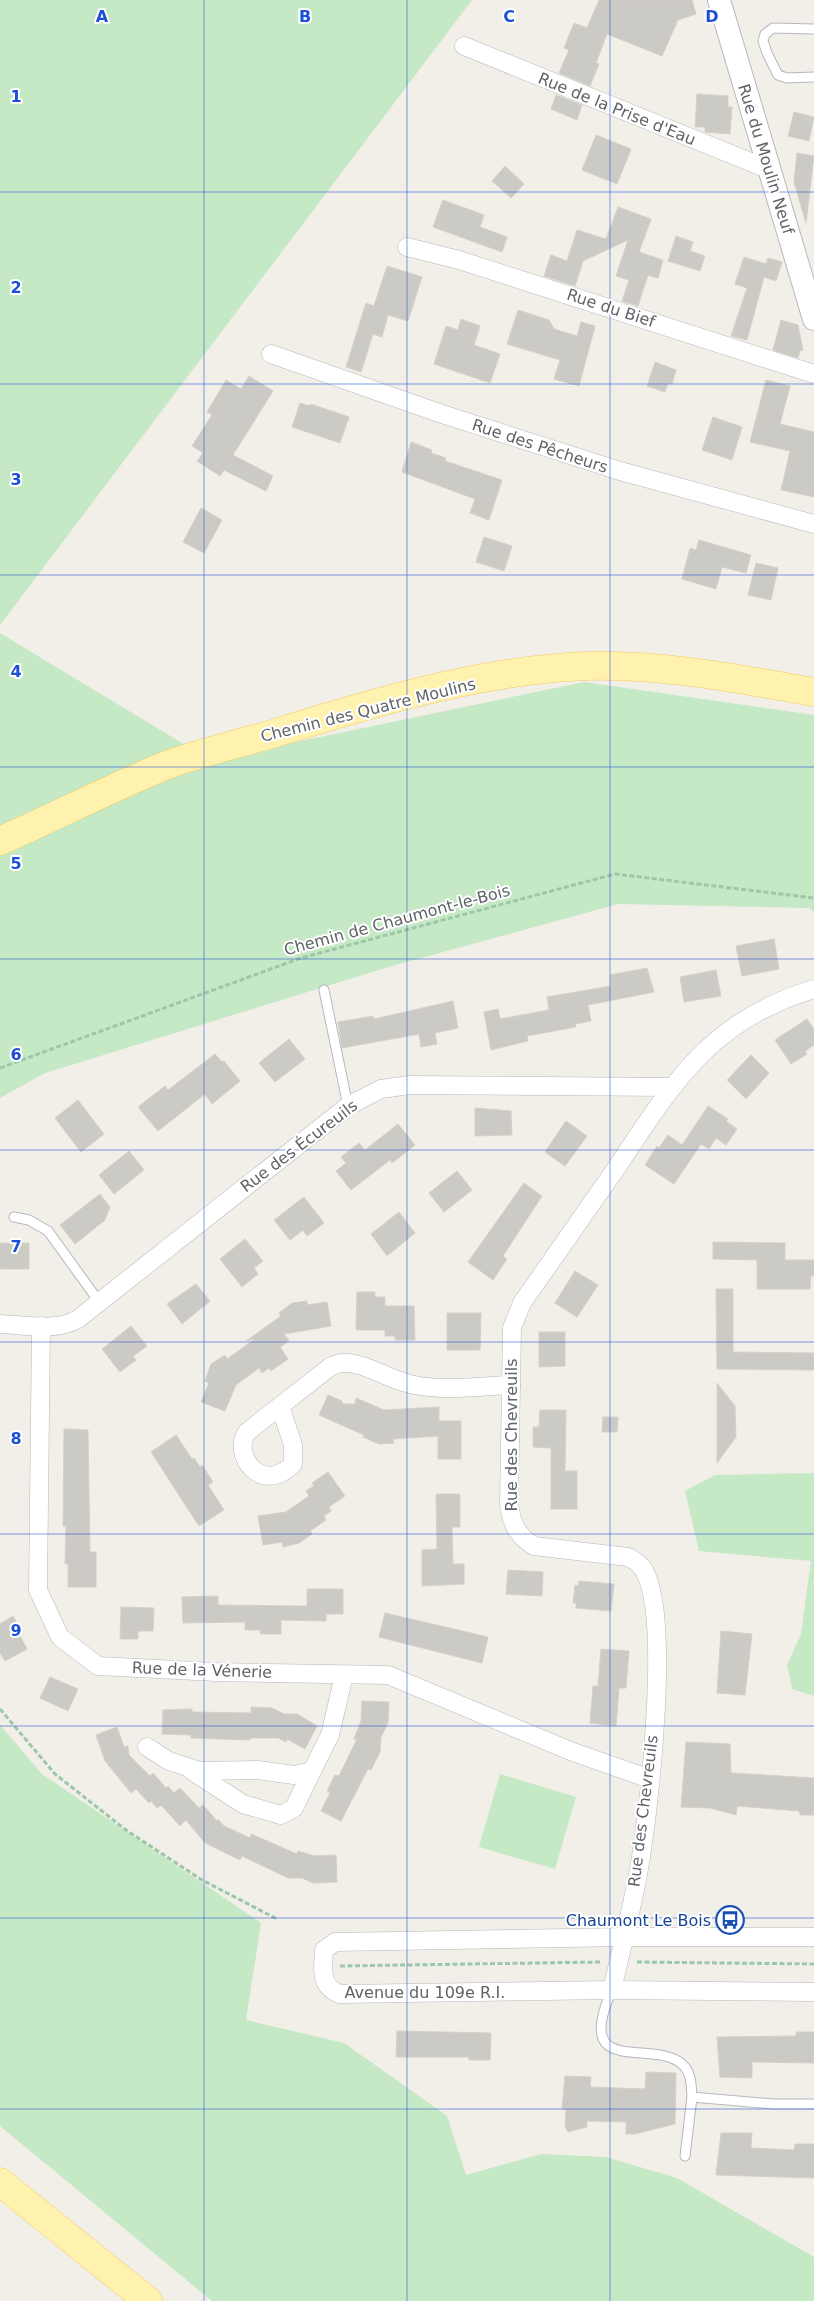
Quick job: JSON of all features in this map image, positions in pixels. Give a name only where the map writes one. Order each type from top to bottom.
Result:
[{"type":"main road","name":"Chemin des Quatre Moulins","points":[[0,841],[164,766],[389,700],[492,678],[543,669],[587,666],[658,668],[713,674],[814,692]]},
{"type":"main road","points":[[0,2182],[148,2301]]},
{"type":"street","name":"Rue du Moulin Neuf","points":[[719,0],[814,318]]},
{"type":"street","name":"Rue de la Prise d'Eau","points":[[464,46],[770,170]]},
{"type":"street","name":"Rue du Bief","points":[[406,247],[459,260],[814,374]]},
{"type":"street","name":"Rue des Pêcheurs","points":[[271,354],[442,414],[620,471],[814,524]]},
{"type":"street","name":"Rue des Chevreuils","points":[[612,1990],[641,1856],[650,1779],[657,1663],[653,1603],[649,1582],[638,1562],[628,1557],[534,1546],[517,1531],[511,1519],[509,1503],[512,1328],[522,1303],[670,1087],[688,1066],[725,1033],[777,1003],[814,989]]},
{"type":"street","name":"Rue des Écureuils","points":[[0,1324],[67,1325],[100,1303],[348,1106],[381,1089],[410,1085],[670,1087]]},
{"type":"street","name":"Rue de la Vénerie","points":[[41,1326],[38,1590],[60,1637],[98,1666],[216,1672],[388,1675],[573,1752],[650,1779]]},
{"type":"street","points":[[280,1406],[330,1366],[344,1362],[417,1386],[441,1388],[511,1385]]},
{"type":"street","points":[[190,1769],[243,1804],[280,1815],[294,1808],[330,1735],[344,1675]]},
{"type":"street","points":[[147,1747],[169,1761],[200,1771],[258,1770],[301,1775],[313,1769]]},
{"type":"street","points":[[323,1966],[324,1950],[334,1942],[623,1937],[814,1938]]},
{"type":"street","name":"Avenue du 109e R.I.","points":[[323,1966],[325,1981],[330,1990],[340,1994],[612,1990],[814,1992]]},
{"type":"lane","points":[[814,29],[772,28],[765,34],[763,41],[778,75],[787,78],[814,77]]},
{"type":"lane","points":[[324,990],[348,1106]]},
{"type":"lane","points":[[14,1217],[29,1220],[48,1231],[100,1303]]},
{"type":"lane","points":[[612,1990],[602,2022],[604,2038],[609,2045],[623,2052],[671,2058],[683,2065],[691,2077],[692,2096],[686,2156]]},
{"type":"lane","points":[[692,2096],[773,2104],[814,2104]]},
{"type":"path","name":"Chemin de Chaumont-le-Bois","points":[[0,1068],[301,958],[615,874],[814,898]]},
{"type":"path","points":[[0,1709],[55,1774],[126,1830],[202,1880],[277,1919]]},
{"type":"path","points":[[323,1966],[619,1961],[814,1964]]},
{"type":"green space","points":[[0,0],[472,0],[0,625]]},
{"type":"green space","points":[[0,633],[210,760],[584,682],[814,715],[814,913],[809,908],[618,904],[392,966],[45,1073],[0,1098]]},
{"type":"green space","points":[[814,1473],[814,1696],[792,1689],[787,1665],[801,1634],[811,1561],[699,1551],[685,1491],[715,1475]]},
{"type":"green space","points":[[0,1725],[42,1774],[261,1923],[246,2020],[344,2043],[447,2116],[466,2175],[541,2154],[606,2157],[677,2178],[814,2257],[814,2301],[212,2301],[0,2126]]},
{"type":"green space","points":[[500,1774],[576,1797],[555,1869],[479,1847]]},
{"type":"building","points":[[599,0],[692,0],[696,14],[678,20],[662,56],[607,34],[596,63],[599,64],[590,86],[559,73],[569,50],[564,48],[574,23],[587,28]]},
{"type":"building","points":[[697,94],[728,96],[728,107],[732,107],[730,134],[705,132],[705,127],[695,127]]},
{"type":"building","points":[[556,95],[582,105],[577,120],[551,109]]},
{"type":"building","points":[[794,112],[814,117],[809,141],[788,136]]},
{"type":"building","points":[[596,135],[631,149],[617,184],[582,170]]},
{"type":"building","points":[[797,153],[814,156],[806,223],[794,182]]},
{"type":"building","points":[[505,166],[524,184],[511,198],[492,181]]},
{"type":"building","points":[[443,200],[484,215],[480,227],[507,237],[502,252],[433,227]]},
{"type":"building","points":[[618,207],[651,219],[639,252],[663,260],[658,278],[648,275],[638,306],[622,301],[629,280],[616,276],[628,240],[583,261],[575,286],[544,276],[551,255],[567,261],[577,230],[606,239]]},
{"type":"building","points":[[676,236],[693,242],[690,251],[705,256],[700,271],[668,261]]},
{"type":"building","points":[[744,257],[766,264],[768,258],[782,262],[776,281],[764,277],[747,340],[731,336],[747,288],[735,284]]},
{"type":"building","points":[[387,266],[422,277],[408,321],[388,315],[382,337],[373,334],[361,372],[346,367],[366,303],[374,306]]},
{"type":"building","points":[[518,310],[549,320],[554,329],[577,336],[581,322],[595,326],[579,386],[554,379],[560,360],[507,344]]},
{"type":"building","points":[[461,319],[480,326],[474,345],[500,354],[490,383],[434,364],[446,326],[458,330]]},
{"type":"building","points":[[781,320],[798,325],[803,350],[800,351],[798,358],[773,350]]},
{"type":"building","points":[[655,362],[676,370],[672,384],[668,383],[665,392],[647,386]]},
{"type":"building","points":[[249,376],[273,391],[233,455],[273,476],[266,491],[224,470],[220,476],[197,461],[203,453],[192,446],[212,415],[207,412],[226,380],[241,389]]},
{"type":"building","points":[[766,380],[790,386],[780,424],[814,432],[814,497],[781,490],[790,451],[750,442]]},
{"type":"building","points":[[300,403],[310,406],[311,404],[349,417],[340,443],[292,427]]},
{"type":"building","points":[[713,417],[742,427],[732,460],[702,450]]},
{"type":"building","points":[[411,442],[432,450],[431,453],[446,458],[445,461],[502,480],[489,520],[470,513],[475,499],[402,472]]},
{"type":"building","points":[[201,508],[222,520],[204,553],[183,542]]},
{"type":"building","points":[[484,537],[512,546],[504,571],[476,562]]},
{"type":"building","points":[[699,540],[751,555],[746,573],[722,567],[716,589],[682,579],[690,548],[696,550]]},
{"type":"building","points":[[756,563],[778,568],[771,600],[748,595]]},
{"type":"building","points":[[774,939],[779,969],[742,976],[736,946]]},
{"type":"building","points":[[647,968],[654,992],[588,1005],[591,1021],[575,1024],[576,1027],[527,1036],[528,1041],[491,1050],[484,1012],[498,1009],[500,1019],[549,1010],[547,997],[611,986],[610,975]]},
{"type":"building","points":[[716,970],[721,996],[684,1002],[680,977]]},
{"type":"building","points":[[453,1001],[458,1028],[435,1033],[437,1044],[421,1047],[419,1034],[342,1048],[338,1022],[373,1016],[374,1019]]},
{"type":"building","points":[[807,1019],[814,1029],[814,1045],[805,1051],[807,1054],[791,1064],[775,1040]]},
{"type":"building","points":[[289,1039],[305,1059],[275,1082],[259,1063]]},
{"type":"building","points":[[215,1054],[222,1062],[224,1061],[240,1081],[212,1104],[205,1094],[158,1131],[138,1107],[165,1086],[168,1090]]},
{"type":"building","points":[[751,1055],[769,1073],[746,1099],[727,1080]]},
{"type":"building","points":[[78,1100],[104,1134],[81,1152],[55,1118]]},
{"type":"building","points":[[708,1106],[728,1119],[726,1121],[737,1129],[726,1145],[716,1138],[709,1149],[701,1144],[674,1184],[645,1165],[657,1146],[659,1148],[668,1135],[682,1145]]},
{"type":"building","points":[[475,1108],[511,1111],[512,1135],[475,1136]]},
{"type":"building","points":[[566,1121],[587,1136],[565,1166],[545,1152]]},
{"type":"building","points":[[398,1124],[415,1145],[392,1163],[390,1160],[351,1190],[336,1171],[346,1163],[341,1157],[359,1143],[365,1150]]},
{"type":"building","points":[[129,1151],[144,1170],[114,1194],[99,1175]]},
{"type":"building","points":[[457,1171],[472,1190],[444,1212],[429,1193]]},
{"type":"building","points":[[524,1183],[542,1196],[503,1256],[507,1259],[493,1280],[468,1262]]},
{"type":"building","points":[[100,1194],[110,1207],[105,1220],[75,1244],[60,1225]]},
{"type":"building","points":[[304,1197],[324,1223],[307,1236],[303,1230],[290,1240],[274,1220]]},
{"type":"building","points":[[399,1212],[415,1233],[387,1256],[371,1234]]},
{"type":"building","points":[[245,1239],[263,1261],[254,1268],[258,1274],[242,1287],[220,1259]]},
{"type":"building","points":[[713,1242],[785,1243],[785,1260],[814,1260],[814,1276],[811,1276],[810,1289],[757,1289],[757,1260],[713,1259]]},
{"type":"building","points":[[0,1243],[29,1243],[29,1269],[0,1269]]},
{"type":"building","points":[[575,1271],[598,1285],[577,1317],[555,1303]]},
{"type":"building","points":[[196,1284],[210,1301],[182,1324],[167,1304]]},
{"type":"building","points":[[716,1289],[733,1289],[733,1352],[814,1353],[814,1370],[717,1369]]},
{"type":"building","points":[[357,1292],[375,1292],[375,1297],[385,1297],[385,1306],[414,1306],[415,1340],[395,1340],[395,1336],[385,1336],[385,1330],[356,1330]]},
{"type":"building","points":[[307,1301],[307,1305],[327,1302],[331,1326],[284,1334],[289,1341],[280,1347],[288,1359],[271,1371],[269,1368],[262,1373],[259,1368],[236,1385],[225,1411],[201,1402],[209,1383],[205,1381],[211,1364],[225,1355],[227,1359],[255,1339],[246,1341],[281,1316],[279,1313],[292,1303]]},
{"type":"building","points":[[447,1313],[481,1313],[480,1350],[447,1350]]},
{"type":"building","points":[[131,1326],[147,1346],[133,1356],[136,1360],[120,1372],[102,1349]]},
{"type":"building","points":[[539,1332],[565,1332],[565,1366],[539,1367]]},
{"type":"building","points":[[717,1383],[735,1406],[736,1437],[717,1463]]},
{"type":"building","points":[[328,1395],[342,1401],[342,1404],[355,1404],[356,1398],[384,1410],[439,1407],[439,1421],[461,1421],[461,1459],[438,1459],[438,1436],[393,1439],[394,1443],[379,1444],[363,1437],[364,1435],[319,1415]]},
{"type":"building","points":[[540,1410],[566,1410],[565,1471],[577,1471],[577,1509],[551,1509],[551,1448],[533,1447],[533,1427],[539,1427]]},
{"type":"building","points":[[603,1417],[618,1417],[617,1432],[602,1432]]},
{"type":"building","points":[[64,1429],[88,1430],[90,1552],[96,1552],[96,1587],[68,1587],[68,1564],[65,1564],[66,1526],[63,1526]]},
{"type":"building","points":[[176,1435],[192,1459],[194,1458],[200,1467],[202,1465],[213,1482],[208,1485],[224,1510],[199,1526],[151,1452]]},
{"type":"building","points":[[328,1472],[345,1496],[329,1507],[331,1511],[324,1516],[326,1520],[310,1531],[312,1534],[299,1543],[283,1547],[282,1542],[263,1545],[258,1516],[286,1512],[309,1496],[306,1491],[314,1486],[312,1483]]},
{"type":"building","points":[[436,1494],[460,1494],[460,1527],[452,1527],[453,1564],[464,1564],[464,1584],[422,1586],[422,1550],[437,1549]]},
{"type":"building","points":[[508,1570],[543,1572],[542,1596],[506,1594]]},
{"type":"building","points":[[579,1581],[614,1584],[611,1611],[576,1608],[576,1603],[573,1603],[575,1585],[578,1586]]},
{"type":"building","points":[[307,1589],[343,1589],[343,1614],[326,1614],[326,1621],[281,1620],[281,1634],[260,1634],[260,1630],[245,1630],[245,1622],[183,1623],[182,1597],[218,1596],[218,1605],[307,1606]]},
{"type":"building","points":[[121,1607],[154,1608],[153,1631],[138,1631],[138,1639],[120,1639]]},
{"type":"building","points":[[385,1613],[488,1637],[482,1663],[379,1637]]},
{"type":"building","points":[[13,1616],[21,1630],[18,1632],[27,1649],[5,1661],[0,1653],[0,1624]]},
{"type":"building","points":[[721,1631],[752,1634],[745,1695],[717,1693]]},
{"type":"building","points":[[601,1649],[629,1651],[626,1688],[619,1688],[616,1726],[590,1723],[593,1686],[598,1686]]},
{"type":"building","points":[[50,1677],[78,1689],[68,1711],[40,1698]]},
{"type":"building","points":[[362,1701],[389,1702],[388,1723],[381,1737],[380,1752],[371,1770],[368,1769],[341,1821],[321,1811],[330,1793],[327,1791],[335,1775],[339,1776],[357,1739],[354,1739],[361,1721]]},
{"type":"building","points":[[251,1707],[272,1708],[284,1714],[297,1714],[317,1726],[305,1749],[287,1739],[286,1742],[278,1738],[250,1738],[250,1740],[191,1738],[191,1735],[162,1734],[163,1710],[192,1709],[192,1712],[251,1713]]},
{"type":"building","points":[[117,1727],[124,1747],[128,1746],[129,1755],[150,1776],[153,1773],[166,1788],[168,1786],[174,1793],[180,1788],[199,1808],[203,1805],[224,1826],[250,1838],[251,1834],[297,1854],[298,1851],[315,1856],[336,1855],[337,1882],[313,1883],[302,1878],[288,1878],[242,1856],[240,1860],[205,1843],[186,1820],[180,1826],[161,1805],[157,1808],[151,1801],[149,1803],[136,1789],[131,1793],[105,1761],[96,1735]]},
{"type":"building","points":[[686,1742],[730,1744],[731,1773],[814,1778],[814,1815],[800,1815],[799,1811],[737,1806],[736,1815],[710,1808],[681,1807]]},
{"type":"building","points":[[397,2031],[491,2033],[490,2060],[469,2060],[469,2057],[396,2057]]},
{"type":"building","points":[[796,2032],[814,2032],[814,2063],[752,2062],[752,2078],[720,2077],[717,2037],[796,2036]]},
{"type":"building","points":[[646,2072],[676,2073],[675,2124],[635,2134],[626,2134],[626,2122],[587,2121],[587,2127],[568,2132],[565,2126],[566,2109],[562,2109],[565,2076],[591,2077],[590,2087],[645,2089]]},
{"type":"building","points":[[721,2133],[752,2133],[751,2148],[794,2150],[795,2144],[814,2144],[814,2178],[716,2175]]},
{"type":"place","name":"Chaumont Le Bois","points":[[730,1920]]}]
